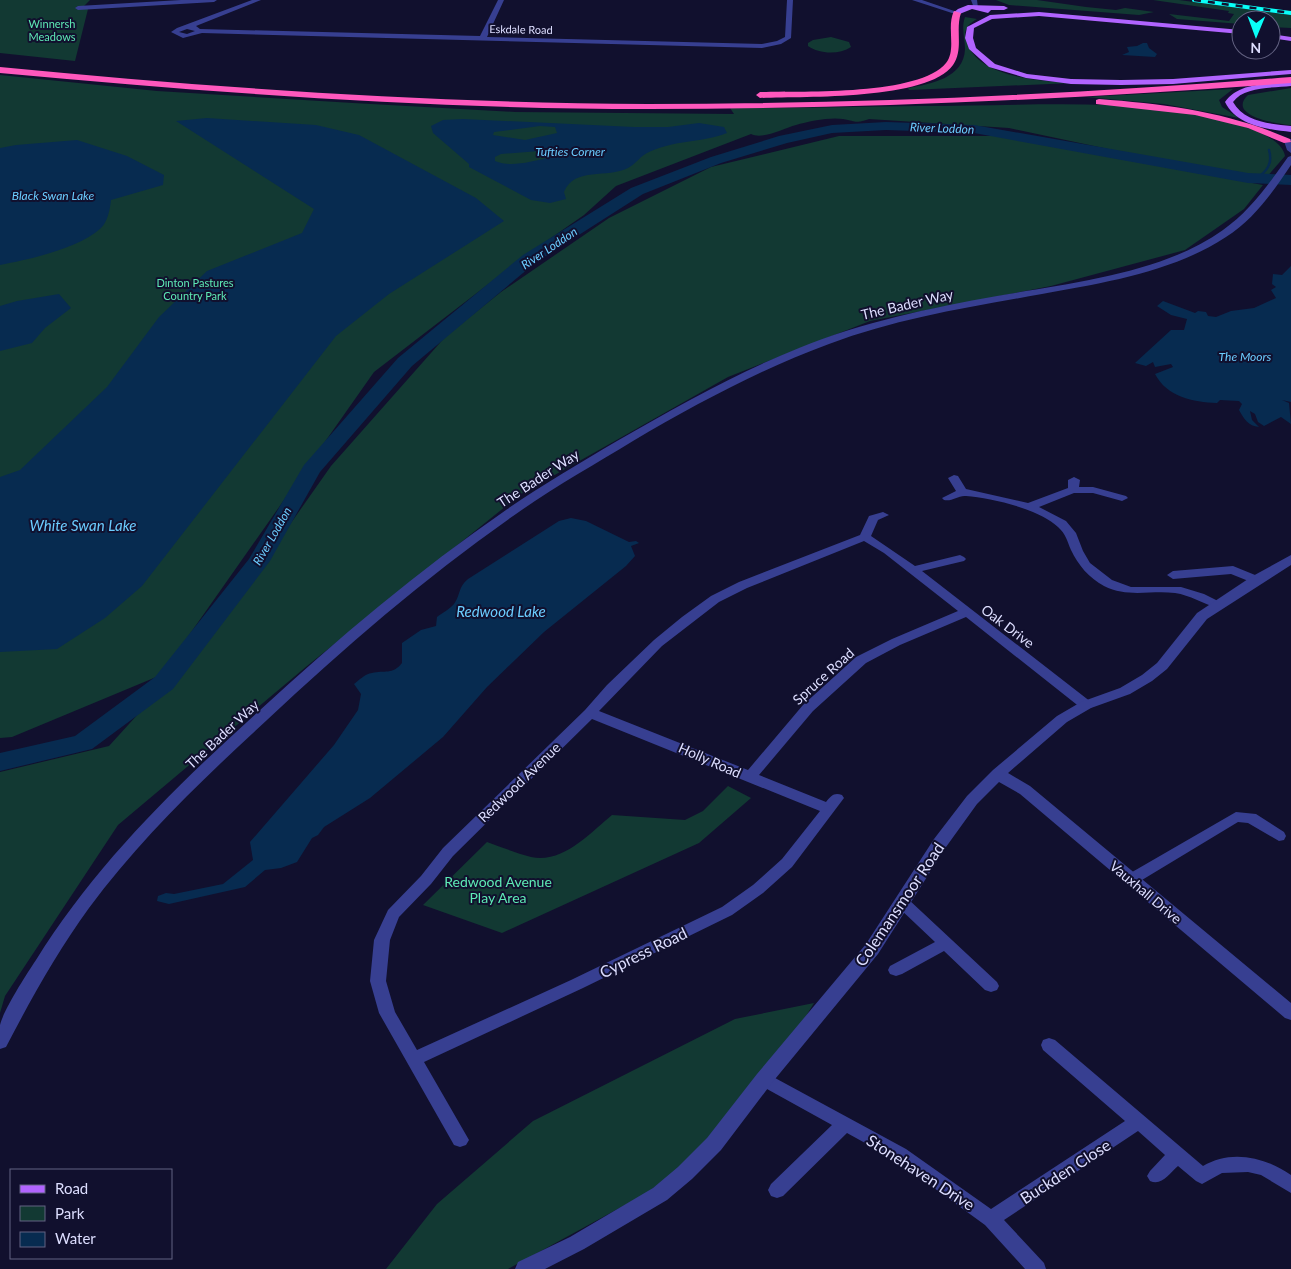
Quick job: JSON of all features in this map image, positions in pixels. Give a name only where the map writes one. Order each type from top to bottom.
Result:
[{"type":"highway","points":[[750,95],[871,90],[904,86],[930,79],[945,70],[956,49],[955,18],[957,10]]},
{"type":"highway","points":[[0,62],[174,78],[347,89],[510,95],[691,97],[942,93],[1078,87],[1213,78]]},
{"type":"highway","points":[[0,70],[222,90],[451,101],[662,105],[1084,102],[1148,107],[1228,120],[1290,139]]},
{"type":"highway","points":[[930,102],[1133,92],[1291,80]]},
{"type":"highway","points":[[691,97],[720,96]]},
{"type":"main road","points":[[957,10],[976,5],[1231,28]]},
{"type":"main road","points":[[976,5],[989,12],[989,17]]},
{"type":"main road","points":[[957,10],[971,16],[989,17],[1029,14],[1231,28]]},
{"type":"main road","points":[[989,17],[972,26],[968,32],[973,50],[986,62],[1015,74],[1046,80],[1082,82],[1213,78],[1291,72]]},
{"type":"main road","points":[[1290,139],[1264,124],[1244,117],[1233,110],[1229,102],[1233,96],[1244,90],[1291,84]]},
{"type":"street","points":[[78,8],[214,0]]},
{"type":"street","points":[[197,31],[179,35],[174,32],[258,0]]},
{"type":"street","points":[[483,38],[500,0]]},
{"type":"street","name":"Eskdale Road","points":[[197,31],[767,46],[788,38],[790,0]]},
{"type":"street","points":[[915,0],[957,10]]},
{"type":"street","points":[[940,0],[950,2]]},
{"type":"street","points":[[233,1],[246,4]]},
{"type":"street","points":[[197,31],[202,21]]},
{"type":"street","points":[[184,28],[197,31]]},
{"type":"street","name":"The Bader Way","points":[[0,1042],[16,1007],[38,968],[70,921],[97,884],[148,826],[224,750],[307,675],[464,546],[548,487],[682,409],[765,367],[827,340],[888,322],[1096,280],[1167,261],[1200,247],[1228,232],[1239,223],[1264,197],[1290,160]]},
{"type":"street","points":[[954,478],[962,492]]},
{"type":"street","points":[[1027,507],[1074,485],[1122,498]]},
{"type":"street","points":[[948,498],[962,492],[992,497],[1027,507],[1052,517],[1069,532],[1089,570],[1109,584],[1139,592],[1169,589],[1194,593],[1218,604]]},
{"type":"street","points":[[865,537],[873,518],[883,515]]},
{"type":"street","name":"Oak Drive","points":[[865,537],[914,570],[965,613],[1086,705]]},
{"type":"street","name":"Redwood Avenue","points":[[460,1140],[387,1013],[378,981],[382,940],[393,914],[426,880],[448,852],[590,713],[612,688],[658,643],[715,598],[742,585],[865,537]]},
{"type":"street","points":[[914,570],[960,559]]},
{"type":"street","name":"Colemansmoor Road","points":[[525,1269],[578,1243],[660,1194],[685,1173],[714,1144],[764,1078],[872,949],[904,903],[944,837],[972,800],[998,774],[1062,719],[1086,705],[1125,691],[1148,678],[1162,666],[1202,616],[1256,580],[1289,563]]},
{"type":"street","points":[[1173,576],[1234,570],[1256,580]]},
{"type":"street","name":"Spruce Road","points":[[750,777],[808,708],[861,660],[896,642],[965,613]]},
{"type":"street","name":"Holly Road","points":[[590,713],[708,757],[750,777],[833,803]]},
{"type":"street","name":"Vauxhall Drive","points":[[998,774],[1025,790],[1291,1013]]},
{"type":"street","name":"Cypress Road","points":[[414,1059],[586,980],[726,911],[758,890],[787,863],[833,803]]},
{"type":"street","points":[[1132,880],[1236,817],[1251,818],[1279,836]]},
{"type":"street","points":[[904,903],[991,986]]},
{"type":"street","points":[[896,970],[945,944]]},
{"type":"street","points":[[1049,1045],[1202,1176],[1220,1166],[1251,1164],[1280,1175],[1291,1185]]},
{"type":"street","name":"Stonehaven Drive","points":[[764,1078],[900,1154],[991,1219],[1037,1269]]},
{"type":"street","name":"Buckden Close","points":[[991,1219],[1138,1121]]},
{"type":"street","points":[[777,1190],[845,1124]]},
{"type":"street","points":[[1156,1176],[1177,1155]]},
{"type":"green space","name":"Winnersh Meadows","points":[[0,0],[90,0],[84,6],[88,9],[75,61],[0,53]]},
{"type":"green space","points":[[996,0],[1037,0],[1086,7],[1116,10],[1125,8],[1154,12],[1139,15],[1009,5]]},
{"type":"green space","points":[[1153,0],[1179,0],[1254,10],[1231,10],[1231,14],[1228,13],[1229,11]]},
{"type":"green space","points":[[1169,14],[1229,21],[1231,18],[1231,23],[1177,19]]},
{"type":"green space","points":[[1281,14],[1291,15],[1291,28],[1281,28]]},
{"type":"green space","points":[[965,17],[977,19],[967,28],[965,36],[972,53],[982,62],[996,70],[1028,79],[1073,83],[909,90],[908,88],[936,82],[945,78],[959,67],[965,49],[963,29]]},
{"type":"green space","points":[[831,37],[849,42],[851,47],[846,50],[829,53],[818,51],[808,46],[808,43],[813,40]]},
{"type":"green space","name":"Dinton Pastures Country Park","points":[[0,75],[157,91],[515,112],[734,114],[730,108],[1062,104],[1125,106],[1177,112],[1235,124],[1260,133],[1277,143],[1285,156],[1266,178],[1165,161],[1009,128],[869,119],[856,122],[832,119],[801,124],[767,135],[751,134],[616,186],[584,215],[525,256],[374,372],[161,675],[12,737],[0,738]]},
{"type":"green space","points":[[1291,88],[1291,125],[1256,118],[1244,108],[1243,102],[1248,95]]},
{"type":"green space","points":[[1233,89],[1219,100],[1222,107],[1239,118],[1164,104],[1086,97]]},
{"type":"green space","points":[[839,136],[996,136],[1263,185],[1244,209],[1185,250],[1051,286],[870,321],[728,377],[521,494],[307,666],[118,825],[5,996],[0,1013],[0,772],[109,746],[220,624],[331,466],[446,336],[501,292],[609,218],[711,167]]},
{"type":"green space","name":"Redwood Avenue Play Area","points":[[728,786],[751,798],[699,843],[502,933],[423,905],[487,842],[531,857],[543,858],[554,856],[565,852],[585,838],[612,815],[685,820],[703,811]]},
{"type":"green space","points":[[814,1003],[803,1021],[694,1155],[645,1194],[508,1269],[386,1269],[437,1204],[533,1121],[735,1019]]},
{"type":"water","points":[[1147,43],[1149,48],[1157,54],[1155,57],[1122,55],[1129,52],[1127,47]]},
{"type":"water","name":"White Swan Lake","points":[[207,118],[316,125],[359,135],[476,198],[504,221],[389,294],[336,336],[142,586],[105,618],[57,649],[0,652],[0,477],[20,470],[107,387],[159,317],[207,271],[302,233],[314,209],[176,121]]},
{"type":"water","name":"Tufties Corner","points":[[463,119],[634,127],[668,127],[699,123],[724,127],[727,133],[658,148],[646,153],[628,168],[611,173],[592,174],[576,179],[569,184],[564,192],[566,199],[550,203],[531,200],[469,167],[469,164],[433,133],[431,126],[443,120]],"holes":[[[540,126],[555,127],[557,133],[525,140],[493,135],[494,132]],[[540,151],[548,154],[549,158],[515,164],[495,161],[495,157],[501,154]]]},
{"type":"water","name":"Black Swan Lake","points":[[77,140],[127,156],[164,175],[163,185],[111,200],[108,215],[101,228],[80,242],[53,252],[0,265],[0,148]]},
{"type":"water","name":"The Moors","points":[[1291,266],[1291,402],[1282,400],[1289,403],[1291,424],[1281,417],[1264,426],[1258,422],[1255,414],[1250,411],[1252,420],[1259,427],[1249,424],[1239,410],[1242,404],[1239,401],[1220,400],[1217,403],[1199,401],[1182,397],[1166,388],[1155,374],[1173,367],[1171,364],[1155,367],[1153,362],[1146,366],[1135,363],[1171,330],[1184,330],[1187,319],[1171,315],[1157,306],[1163,301],[1195,313],[1198,311],[1206,312],[1208,316],[1216,317],[1231,311],[1254,308],[1276,298],[1271,290],[1276,287],[1272,284],[1273,274],[1282,275]]},
{"type":"water","points":[[59,294],[71,308],[45,328],[32,343],[0,351],[0,306],[17,301]]},
{"type":"water","name":"Redwood Lake","points":[[571,518],[586,521],[629,542],[636,541],[639,543],[631,546],[635,556],[626,566],[544,632],[487,687],[443,737],[370,798],[324,827],[318,835],[312,838],[297,862],[281,868],[265,870],[245,887],[169,904],[157,901],[158,896],[166,893],[174,894],[223,884],[253,860],[250,842],[334,745],[358,710],[361,694],[354,684],[369,674],[392,671],[399,667],[402,663],[402,643],[421,630],[436,626],[437,617],[454,604],[468,579],[559,521]]},
{"type":"waterway","name":"River Loddon","points":[[0,762],[83,743],[164,683],[259,561],[311,469],[405,362],[529,259],[637,191],[716,160],[784,139],[832,129],[886,126],[974,129],[1248,178],[1291,180]]},
{"type":"waterway","points":[[1256,179],[1270,163],[1269,150]]},
{"type":"railway","points":[[1194,0],[1291,13]]}]
